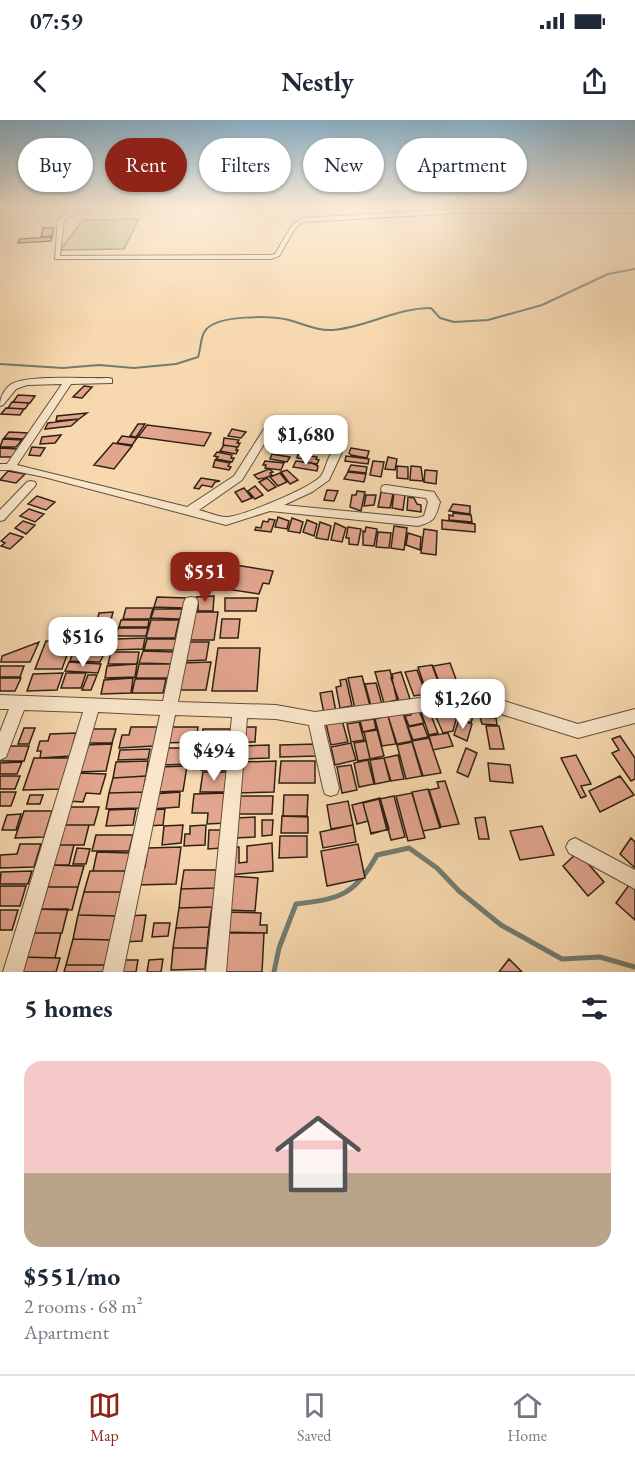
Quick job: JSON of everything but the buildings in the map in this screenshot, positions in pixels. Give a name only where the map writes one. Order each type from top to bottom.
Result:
[{"type":"street","points":[[58,246],[57,258],[271,257],[277,255],[282,246]]},
{"type":"street","points":[[0,403],[13,387],[26,382],[109,381]]},
{"type":"street","points":[[69,382],[5,467],[191,510],[226,521],[244,518],[270,508],[324,480],[338,452]]},
{"type":"street","points":[[191,510],[238,478],[267,431]]},
{"type":"street","points":[[0,517],[31,484]]},
{"type":"street","points":[[270,508],[418,522],[429,518],[434,502],[430,495],[386,489]]},
{"type":"street","points":[[113,972],[167,707],[191,602]]},
{"type":"street","points":[[0,702],[276,712],[315,718],[472,698],[578,731],[635,716]]},
{"type":"street","points":[[0,752],[19,703]]},
{"type":"street","points":[[12,972],[92,706]]},
{"type":"street","points":[[216,972],[240,712]]},
{"type":"street","points":[[315,718],[331,788]]},
{"type":"street","points":[[575,847],[635,880]]},
{"type":"shaded area","points":[[63,246],[126,246],[124,249],[60,250]]},
{"type":"waterway","points":[[0,364],[63,368],[99,365],[134,368],[176,364],[198,357],[203,334],[211,325],[232,319],[257,317],[281,319],[333,330],[406,311],[431,308],[440,318],[454,322],[488,320],[542,305],[608,274],[635,269]]},
{"type":"waterway","points":[[274,972],[279,948],[296,904],[324,900],[345,893],[361,879],[377,855],[409,848],[437,868],[459,891],[501,925],[562,959],[600,957],[635,967]]}]
